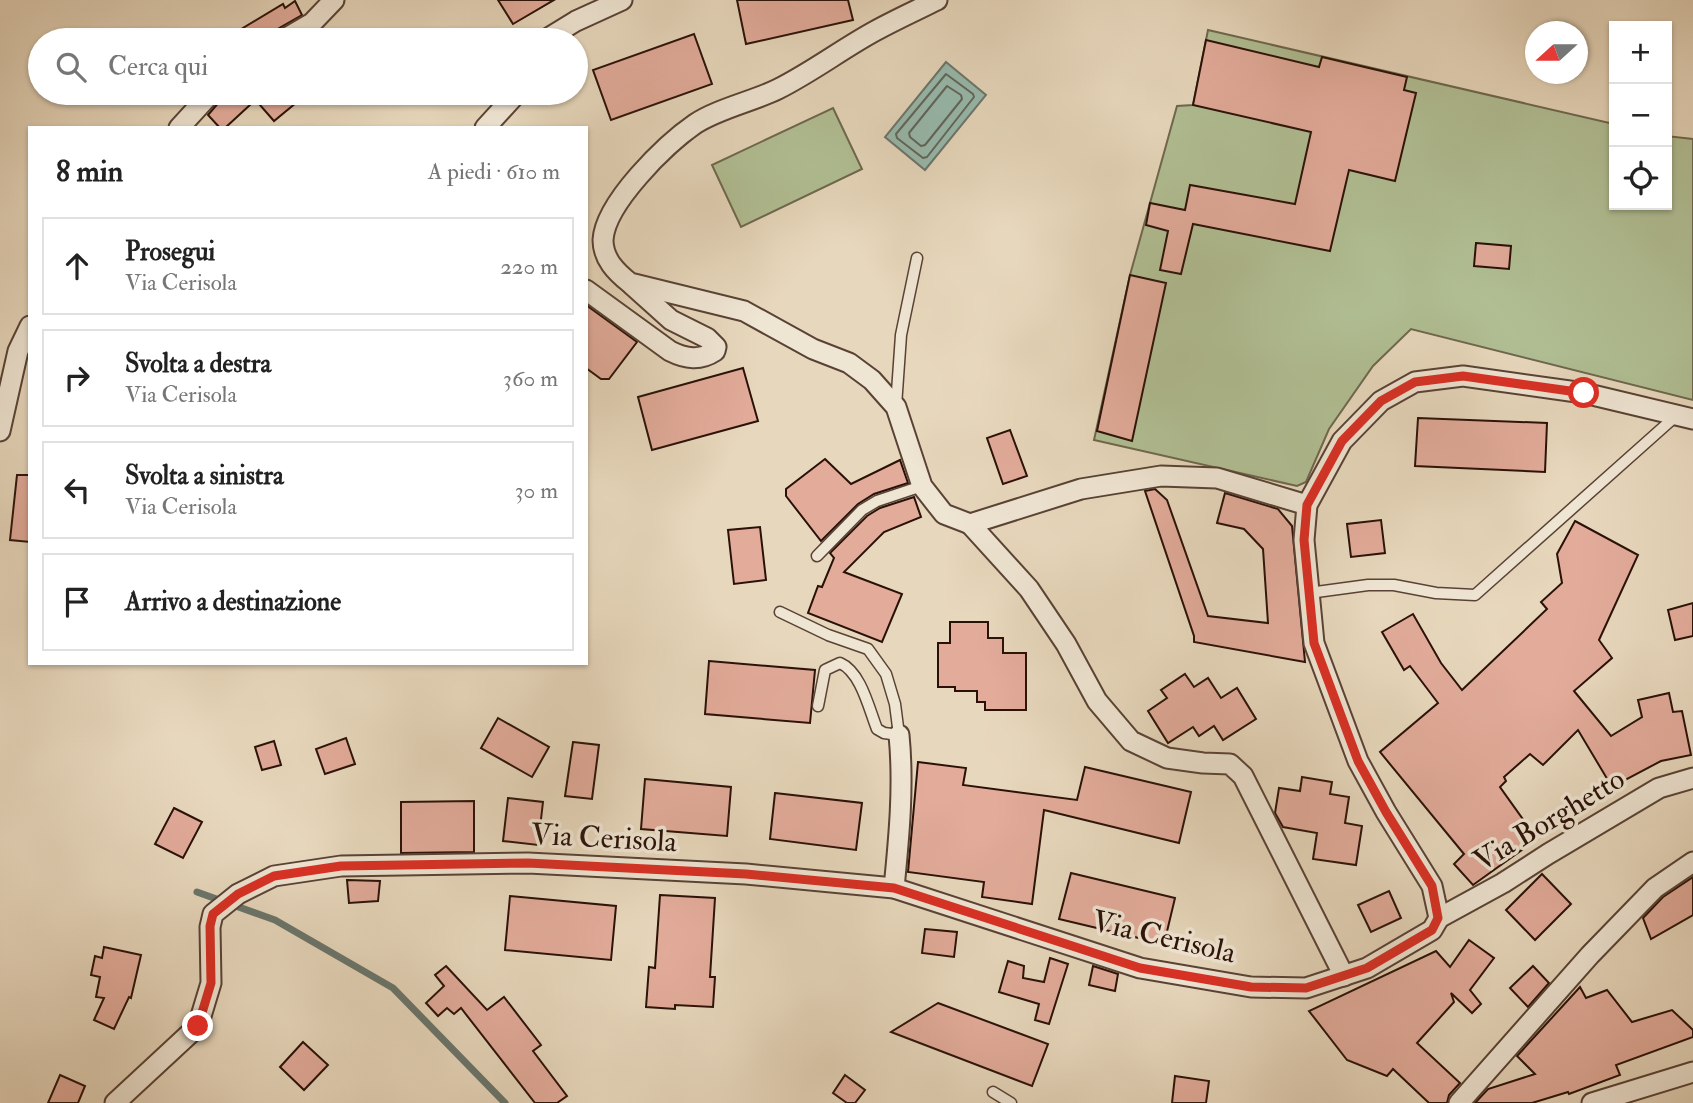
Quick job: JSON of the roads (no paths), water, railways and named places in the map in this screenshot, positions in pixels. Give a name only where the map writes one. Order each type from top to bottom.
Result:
[{"type":"street","points":[[303,28],[334,0]]},
{"type":"street","points":[[565,28],[622,0]]},
{"type":"street","points":[[588,291],[670,351],[684,358],[708,356],[715,351],[716,346],[707,338],[671,320],[616,272],[607,259],[603,240],[608,224],[625,192],[646,167],[696,123],[778,89],[876,31],[937,0]]},
{"type":"street","points":[[181,126],[200,105]]},
{"type":"street","points":[[487,126],[506,105]]},
{"type":"street","points":[[630,284],[744,311],[813,349],[849,363],[872,380],[895,407],[922,485],[944,514],[970,524],[1029,589],[1066,645],[1097,701],[1131,741],[1167,758],[1230,764],[1244,776],[1344,976]]},
{"type":"street","points":[[0,431],[18,351],[28,331]]},
{"type":"street","points":[[1438,918],[1432,886],[1358,761],[1314,643],[1304,540],[1307,505],[1342,441],[1381,401],[1415,382],[1463,376],[1584,393],[1685,417]]},
{"type":"street","points":[[970,524],[1081,489],[1161,476],[1217,478],[1307,505]]},
{"type":"street","points":[[894,888],[899,838],[899,736]]},
{"type":"street","name":"Via Borghetto","points":[[1438,918],[1503,883],[1660,788],[1693,778]]},
{"type":"street","points":[[1459,1103],[1590,956],[1655,888],[1693,862]]},
{"type":"street","name":"Via Cerisola","points":[[115,1103],[198,1026],[211,983],[210,926],[213,914],[238,894],[274,876],[341,866],[528,863],[746,874],[894,888],[1140,968],[1251,987],[1306,988],[1367,968],[1432,930],[1438,918]]},
{"type":"street","points":[[1592,1103],[1693,1072]]},
{"type":"lane","points":[[895,407],[901,335],[917,258]]},
{"type":"lane","points":[[1309,593],[1368,585],[1394,585],[1436,593],[1475,596],[1685,417]]},
{"type":"lane","points":[[817,556],[862,510],[877,500],[922,485]]},
{"type":"lane","points":[[780,612],[828,635],[868,649],[886,674],[895,704],[899,736],[877,729],[857,679],[847,666],[840,663],[825,670],[818,706]]},
{"type":"lane","points":[[993,1092],[1011,1103]]},
{"type":"water","points":[[946,62],[986,95],[925,170],[885,137]]},
{"type":"waterway","points":[[197,892],[275,920],[393,988],[505,1103]]}]
